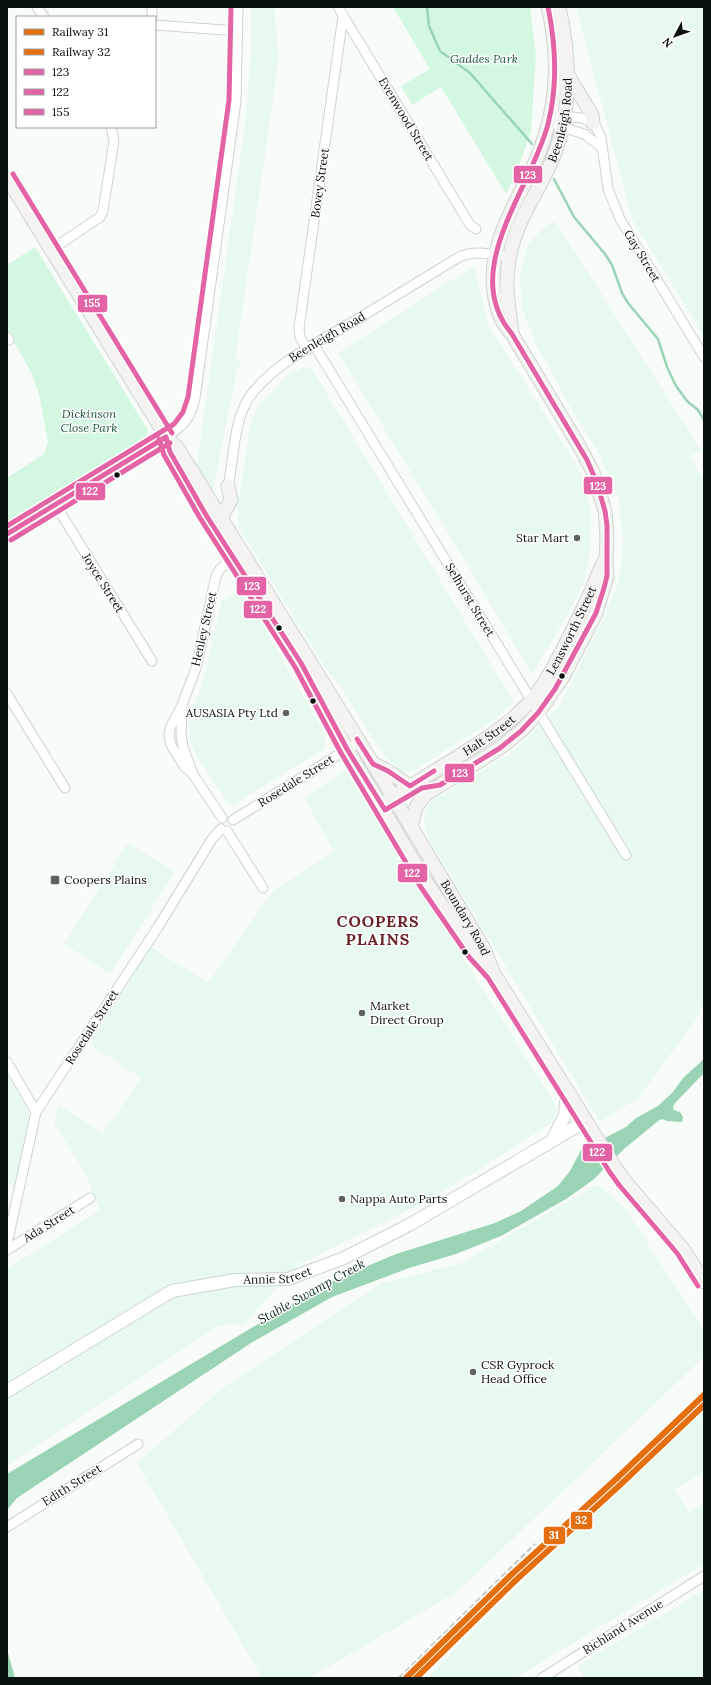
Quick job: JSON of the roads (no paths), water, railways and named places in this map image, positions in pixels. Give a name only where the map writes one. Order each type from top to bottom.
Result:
[{"type":"main road","name":"Beenleigh Road","points":[[495,254],[505,222],[533,167],[549,119],[554,92],[555,56],[552,24],[548,7]]},
{"type":"main road","name":"Beenleigh Road","points":[[510,257],[517,230],[552,160],[564,121],[568,75],[567,47],[559,7]]},
{"type":"main road","points":[[568,75],[592,115],[593,123]]},
{"type":"main road","name":"Boundary Road","points":[[7,178],[166,437],[172,455],[233,559],[300,663],[347,749],[441,905],[475,953],[494,974],[624,1180],[683,1249],[704,1282]]},
{"type":"main road","name":"Lensworth Street","points":[[495,254],[493,278],[495,300],[502,323],[512,334],[578,444],[593,472],[605,511],[607,536],[607,576],[596,613],[559,683],[538,713]]},
{"type":"main road","name":"Lensworth Street","points":[[510,257],[508,296],[512,334]]},
{"type":"main road","points":[[7,534],[166,437]]},
{"type":"main road","name":"Boundary Road","points":[[166,437],[177,447],[395,800],[483,947],[494,974]]},
{"type":"main road","points":[[221,518],[231,500],[228,486]]},
{"type":"main road","name":"Lensworth Street","points":[[531,700],[540,688],[558,657],[587,601],[597,574],[606,558]]},
{"type":"main road","name":"Halt Street","points":[[395,800],[410,786],[502,728],[531,700]]},
{"type":"main road","name":"Halt Street","points":[[383,807],[422,788],[440,785],[500,748],[521,731],[538,713]]},
{"type":"main road","points":[[373,764],[383,767],[410,786]]},
{"type":"main road","points":[[411,827],[414,812],[419,801],[427,793],[440,785]]},
{"type":"street","points":[[38,7],[43,16]]},
{"type":"street","points":[[166,437],[180,428],[187,421],[195,398],[236,101],[238,7]]},
{"type":"street","name":"Evenwood Street","points":[[338,7],[470,225],[476,229]]},
{"type":"street","name":"Bovey Street","points":[[310,347],[300,337],[299,328],[343,16]]},
{"type":"street","points":[[156,25],[238,31]]},
{"type":"street","points":[[549,119],[564,121],[582,118],[593,123]]},
{"type":"street","points":[[564,121],[589,136],[601,147]]},
{"type":"street","name":"Gay Street","points":[[593,123],[600,137],[608,190],[620,219],[704,357]]},
{"type":"street","points":[[51,250],[100,217],[103,211],[114,140],[111,128]]},
{"type":"street","name":"Beenleigh Road","points":[[228,486],[239,420],[246,403],[256,389],[270,376],[310,347],[459,257],[473,253],[495,254],[510,257]]},
{"type":"street","name":"Selhurst Street","points":[[310,347],[531,700],[626,855]]},
{"type":"street","name":"Joyce Street","points":[[55,504],[152,661]]},
{"type":"street","name":"Henley Street","points":[[222,818],[192,773],[184,766],[169,739],[170,728],[182,705],[196,668],[216,576],[220,569],[233,559]]},
{"type":"street","points":[[7,694],[65,788]]},
{"type":"street","name":"Rosedale Street","points":[[233,820],[359,742]]},
{"type":"street","points":[[224,830],[233,827],[233,820],[228,816],[222,818],[219,822],[224,830],[263,888]]},
{"type":"street","name":"Rosedale Street","points":[[7,1244],[36,1112],[158,927],[212,839],[224,830]]},
{"type":"street","points":[[7,1062],[36,1112]]},
{"type":"street","points":[[552,1141],[565,1115],[567,1090]]},
{"type":"street","name":"Annie Street","points":[[7,1391],[172,1290],[235,1280],[288,1279],[344,1258],[409,1226],[586,1121]]},
{"type":"street","name":"Ada Street","points":[[7,1250],[90,1198]]},
{"type":"street","name":"Edith Street","points":[[7,1527],[138,1444]]},
{"type":"street","name":"Richland Avenue","points":[[542,1678],[704,1576]]},
{"type":"waterway","name":"Stable Swamp Creek","points":[[427,7],[429,26],[440,51],[470,73],[532,144]]},
{"type":"waterway","name":"Stable Swamp Creek","points":[[554,179],[574,217],[605,254],[612,265],[622,293],[628,303],[658,339],[667,367],[676,386],[687,401],[698,410],[704,420]]},
{"type":"railway","points":[[399,1678],[535,1544]]},
{"type":"rail line","name":"31","points":[[406,1678],[511,1575],[615,1480],[704,1395]]},
{"type":"rail line","name":"32","points":[[416,1678],[516,1580],[620,1485],[704,1405]]},
{"type":"place","name":"Star Mart","points":[[577,538]]},
{"type":"place","name":"AUSASIA Pty Ltd","points":[[286,713]]},
{"type":"place","name":"Coopers Plains","points":[[55,880]]},
{"type":"place","name":"Market Direct Group","points":[[362,1013]]},
{"type":"place","name":"Nappa Auto Parts","points":[[342,1199]]},
{"type":"place","name":"CSR Gyprock Head Office","points":[[473,1372]]},
{"type":"district","name":"COOPERS PLAINS","points":[[378,930]]},
{"type":"park label","name":"Gaddes Park","points":[[484,59]]},
{"type":"park label","name":"Dickinson Close Park","points":[[89,421]]}]
